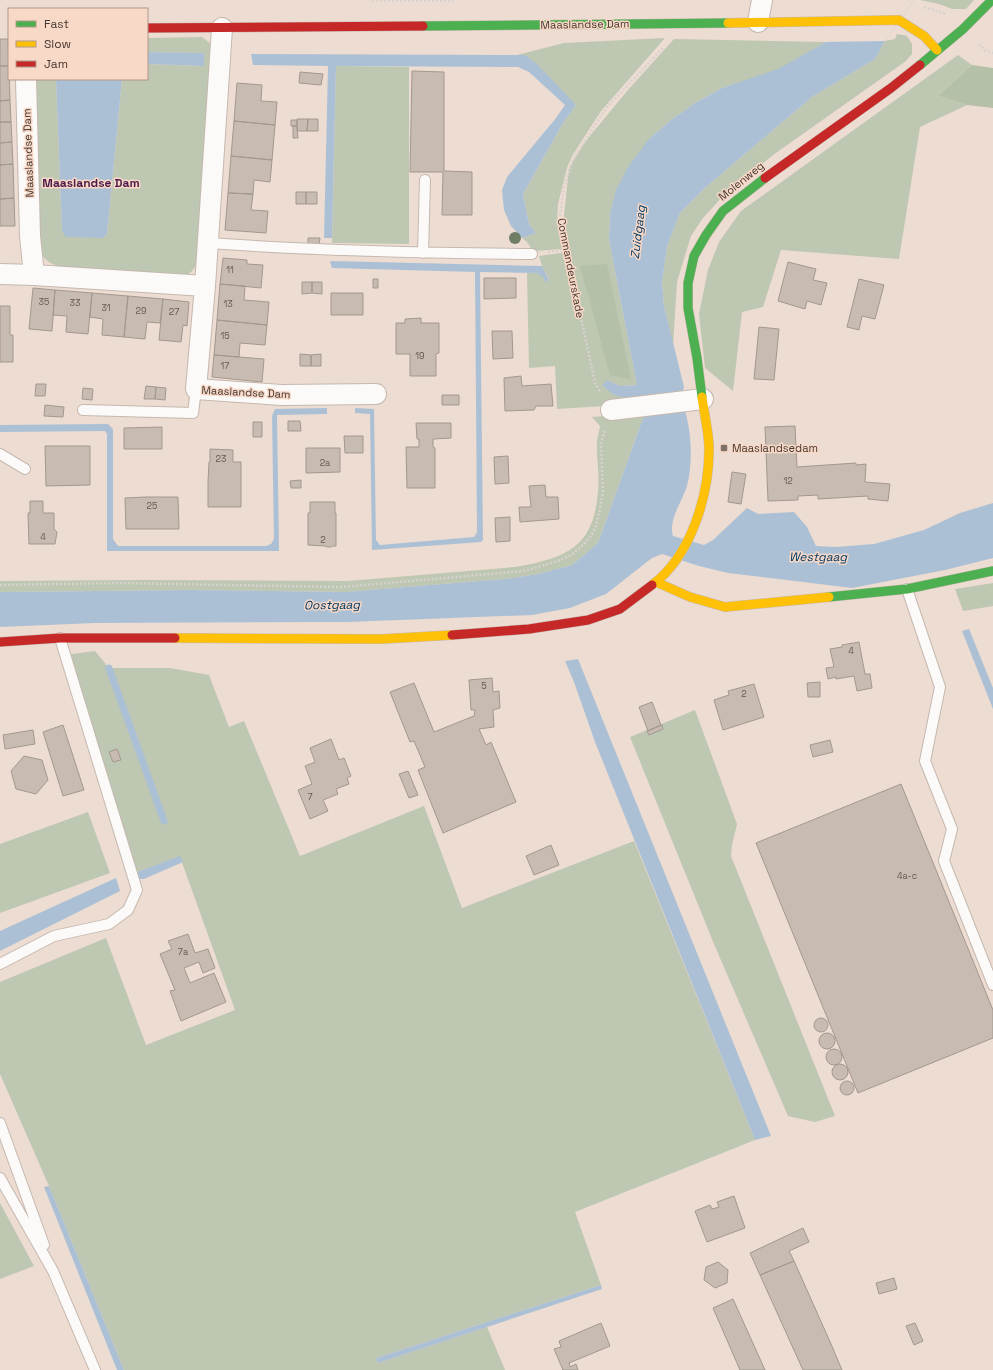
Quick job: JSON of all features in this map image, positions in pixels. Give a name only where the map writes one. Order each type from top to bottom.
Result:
[{"type":"main road","name":"Molenweg","points":[[656,582],[676,560],[694,528],[706,486],[709,448],[699,399],[688,308],[688,283],[694,256],[706,235],[723,212],[735,202],[779,167],[891,88],[963,29],[992,0]]},
{"type":"main road","name":"Maaslandse Dam","points":[[148,28],[688,24],[899,20],[921,33],[937,50]]},
{"type":"main road","points":[[0,642],[60,638],[382,639],[445,636],[529,629],[588,620],[620,609],[656,582],[706,604],[725,607],[907,589],[993,571]]},
{"type":"street","points":[[758,22],[762,0]]},
{"type":"street","name":"Maaslandse Dam","points":[[222,28],[209,243],[196,389],[281,395],[376,394]]},
{"type":"street","name":"Maaslandse Dam","points":[[26,80],[30,236],[34,275]]},
{"type":"street","points":[[0,274],[205,286]]},
{"type":"street","points":[[611,410],[699,399]]},
{"type":"lane","points":[[423,253],[426,180]]},
{"type":"lane","points":[[209,243],[289,249],[423,253],[532,254]]},
{"type":"lane","points":[[83,410],[193,413],[196,389]]},
{"type":"lane","points":[[0,454],[25,469]]},
{"type":"lane","points":[[907,589],[940,687],[925,761],[952,829],[944,861],[993,985]]},
{"type":"lane","points":[[0,964],[54,936],[109,924],[128,910],[137,890],[60,638]]},
{"type":"lane","points":[[0,1123],[53,1271],[96,1370]]},
{"type":"lane","points":[[0,1178],[53,1271]]},
{"type":"path","points":[[922,7],[944,12],[963,29]]},
{"type":"path","name":"Commandeurskade","points":[[611,410],[610,406],[594,383],[560,217],[564,187],[573,158],[607,107],[688,24]]},
{"type":"path","points":[[0,585],[117,583],[341,587],[524,570],[558,561],[571,555],[582,546],[591,536],[596,526],[603,491],[601,443],[611,410]]},
{"type":"green space","points":[[920,0],[974,0],[966,9],[952,9],[939,4]]},
{"type":"green space","points":[[897,34],[907,36],[912,44],[912,54],[906,61],[773,155],[724,195],[703,218],[691,236],[677,282],[673,346],[664,306],[662,283],[667,246],[680,213],[706,187],[812,97],[875,59],[885,41],[895,39]]},
{"type":"green space","points":[[202,37],[211,44],[215,54],[198,260],[193,270],[185,276],[178,278],[58,266],[52,264],[43,257],[40,251],[34,80],[56,80],[62,231],[103,238],[107,234],[122,80],[148,80],[148,64],[204,66],[203,53],[148,52],[148,38]]},
{"type":"green space","points":[[665,38],[601,111],[572,156],[567,168],[558,204],[557,223],[563,249],[533,251],[527,242],[522,238],[536,233],[529,224],[523,194],[563,123],[576,105],[517,55],[564,43]]},
{"type":"green space","points":[[674,39],[826,42],[778,70],[722,88],[695,103],[671,120],[649,139],[610,214],[609,240],[637,385],[620,386],[607,380],[636,400],[605,406],[557,409],[555,366],[529,368],[527,273],[537,273],[549,279],[542,266],[539,256],[567,252],[563,225],[569,168],[585,142],[627,91]]},
{"type":"green space","points":[[958,55],[972,65],[938,96],[967,105],[920,127],[899,259],[781,250],[763,307],[742,312],[733,391],[705,368],[699,314],[708,270],[719,242],[741,211]]},
{"type":"green space","points":[[972,65],[993,68],[993,108],[967,105],[938,96]]},
{"type":"green space","points":[[336,66],[409,67],[409,244],[332,243]]},
{"type":"green space","points":[[607,264],[631,380],[610,375],[580,266]]},
{"type":"green space","points":[[650,413],[643,418],[598,543],[572,565],[538,574],[504,579],[345,592],[192,590],[0,592],[0,581],[348,581],[515,567],[549,559],[563,554],[574,547],[583,538],[591,526],[595,510],[598,485],[597,441],[600,426],[592,417]]},
{"type":"green space","points":[[993,583],[993,606],[963,611],[955,589]]},
{"type":"green space","points":[[95,651],[109,668],[170,668],[209,675],[229,727],[244,721],[300,856],[424,806],[462,908],[634,841],[755,1140],[575,1212],[601,1285],[376,1358],[378,1363],[487,1327],[505,1370],[124,1370],[49,1186],[0,1074],[0,982],[106,938],[146,1045],[235,1010],[180,857],[137,872],[129,863],[65,655]]},
{"type":"green space","points":[[695,710],[737,824],[731,856],[835,1116],[815,1122],[788,1116],[714,944],[630,737]]},
{"type":"green space","points":[[88,812],[110,873],[0,913],[0,844]]},
{"type":"green space","points":[[0,1203],[34,1266],[0,1279]]},
{"type":"water","points":[[875,0],[914,0],[885,41],[875,59],[812,97],[706,187],[680,213],[667,246],[662,283],[664,306],[684,387],[681,398],[689,430],[691,453],[687,486],[672,524],[673,536],[704,545],[713,540],[747,508],[758,514],[794,512],[807,527],[816,546],[836,547],[874,544],[924,530],[960,513],[993,503],[993,558],[945,570],[852,588],[728,573],[699,566],[662,554],[652,558],[606,594],[570,608],[532,615],[348,622],[95,623],[0,627],[0,592],[192,590],[345,592],[504,579],[538,574],[572,565],[598,543],[643,418],[650,413],[636,400],[614,395],[602,385],[607,380],[620,386],[637,385],[609,240],[610,214],[616,190],[628,167],[649,139],[671,120],[695,103],[722,88],[778,69],[826,42]]},
{"type":"water","points":[[148,52],[204,53],[204,66],[148,64]]},
{"type":"water","points":[[251,54],[525,55],[537,64],[576,105],[563,123],[523,194],[529,224],[536,233],[522,238],[511,226],[504,210],[502,190],[507,177],[565,105],[529,72],[518,67],[336,66],[332,238],[324,238],[328,66],[253,65]]},
{"type":"water","points":[[56,80],[122,80],[107,234],[103,238],[66,237],[62,231]]},
{"type":"water","points":[[330,261],[542,266],[549,280],[545,282],[543,277],[537,273],[480,272],[483,540],[481,542],[372,550],[370,414],[355,413],[355,408],[374,409],[376,540],[380,545],[474,537],[477,532],[475,272],[332,268]]},
{"type":"water","points":[[327,408],[327,414],[277,415],[279,551],[107,551],[107,434],[105,431],[0,432],[0,425],[108,424],[113,429],[113,539],[118,546],[266,546],[271,544],[274,539],[272,416],[275,409]]},
{"type":"water","points":[[969,629],[993,688],[993,709],[962,631]]},
{"type":"water","points":[[578,659],[771,1136],[755,1140],[595,742],[565,661]]},
{"type":"water","points":[[180,856],[183,862],[144,879],[138,879],[137,872]]},
{"type":"water","points":[[116,878],[120,891],[0,951],[0,931]]},
{"type":"water","points":[[49,1186],[124,1370],[117,1370],[44,1187]]},
{"type":"water","points":[[601,1285],[602,1289],[378,1363],[376,1358]]},
{"type":"pier","points":[[872,0],[914,0],[885,41],[822,42]]},
{"type":"building","points":[[0,39],[8,39],[8,66],[0,66]]},
{"type":"building","points":[[0,66],[8,66],[10,100],[0,101]]},
{"type":"building","points":[[412,71],[444,72],[444,171],[472,172],[472,215],[442,215],[443,172],[410,172]]},
{"type":"building","points":[[300,72],[323,74],[321,85],[299,83]]},
{"type":"building","points":[[237,83],[262,85],[261,101],[277,102],[275,125],[234,121]]},
{"type":"building","points":[[10,100],[11,122],[0,122],[0,101]]},
{"type":"building","points":[[297,119],[308,119],[307,131],[297,131]]},
{"type":"building","points":[[308,119],[318,119],[318,131],[307,131]]},
{"type":"building","points":[[291,120],[297,120],[297,126],[291,126]]},
{"type":"building","points":[[234,121],[275,125],[272,160],[231,156]]},
{"type":"building","points":[[0,122],[11,122],[12,142],[0,143]]},
{"type":"building","points":[[293,126],[297,126],[298,138],[293,138]]},
{"type":"building","points":[[12,142],[13,164],[0,165],[0,143]]},
{"type":"building","points":[[231,156],[272,160],[270,182],[254,180],[253,194],[228,193]]},
{"type":"building","points":[[13,164],[14,198],[0,199],[0,165]]},
{"type":"building","points":[[296,192],[306,192],[306,204],[296,204]]},
{"type":"building","points":[[306,192],[317,192],[317,204],[306,204]]},
{"type":"building","points":[[228,193],[253,194],[251,210],[268,211],[266,233],[225,230]]},
{"type":"building","points":[[14,198],[15,226],[0,226],[0,199]]},
{"type":"building","points":[[308,238],[320,238],[319,245],[308,245]]},
{"type":"building","points":[[223,258],[247,260],[247,264],[263,265],[261,288],[220,284]]},
{"type":"building","points":[[788,262],[816,269],[813,280],[827,283],[821,305],[807,301],[805,309],[778,301]]},
{"type":"building","points":[[484,278],[516,278],[516,298],[484,299]]},
{"type":"building","points":[[373,279],[378,279],[378,288],[373,288]]},
{"type":"building","points":[[859,279],[884,285],[875,319],[862,316],[859,330],[847,327]]},
{"type":"building","points":[[302,282],[312,282],[312,293],[302,294]]},
{"type":"building","points":[[312,282],[322,282],[322,294],[312,293]]},
{"type":"building","points":[[220,284],[245,286],[244,300],[269,302],[267,325],[217,320]]},
{"type":"building","points":[[33,288],[55,290],[52,331],[29,329]]},
{"type":"building","points":[[55,290],[92,293],[88,334],[66,332],[67,316],[53,315]]},
{"type":"building","points":[[92,293],[128,296],[124,337],[102,335],[103,319],[90,317]]},
{"type":"building","points":[[331,293],[363,293],[363,315],[331,315]]},
{"type":"building","points":[[128,296],[163,299],[160,323],[147,322],[145,339],[124,337]]},
{"type":"building","points":[[163,299],[189,302],[187,326],[183,325],[181,342],[159,340]]},
{"type":"building","points":[[0,306],[10,306],[10,335],[13,335],[13,362],[0,362]]},
{"type":"building","points":[[421,318],[421,323],[439,323],[439,353],[436,354],[436,376],[410,376],[410,354],[396,354],[396,323],[405,323],[405,319]]},
{"type":"building","points":[[217,320],[267,325],[265,345],[240,343],[239,357],[214,355]]},
{"type":"building","points":[[759,327],[779,329],[774,380],[754,379]]},
{"type":"building","points":[[492,331],[512,331],[513,358],[493,359]]},
{"type":"building","points":[[300,354],[311,355],[311,366],[300,366]]},
{"type":"building","points":[[321,354],[321,366],[311,366],[311,355]]},
{"type":"building","points":[[214,355],[264,359],[262,382],[212,377]]},
{"type":"building","points":[[521,376],[522,386],[551,384],[553,406],[536,406],[534,410],[505,411],[504,378]]},
{"type":"building","points":[[36,384],[46,384],[45,396],[35,396]]},
{"type":"building","points":[[146,386],[156,387],[155,399],[144,399]]},
{"type":"building","points":[[156,387],[166,388],[165,400],[155,399]]},
{"type":"building","points":[[83,388],[93,389],[92,400],[82,399]]},
{"type":"building","points":[[442,395],[459,395],[459,405],[442,405]]},
{"type":"building","points":[[45,405],[64,407],[63,417],[44,416]]},
{"type":"building","points":[[288,421],[300,421],[301,431],[288,431]]},
{"type":"building","points":[[253,422],[262,422],[262,437],[253,437]]},
{"type":"building","points":[[416,423],[451,423],[451,438],[433,439],[433,447],[435,448],[435,488],[407,488],[406,447],[419,447]]},
{"type":"building","points":[[795,426],[797,467],[856,463],[856,465],[866,464],[865,482],[890,484],[888,501],[868,499],[868,496],[818,499],[818,495],[798,496],[798,500],[768,501],[765,427]]},
{"type":"building","points":[[162,427],[162,449],[124,449],[124,428]]},
{"type":"building","points":[[344,436],[363,436],[363,453],[345,453]]},
{"type":"building","points":[[45,446],[90,446],[90,485],[46,486]]},
{"type":"building","points":[[306,448],[340,448],[340,472],[306,473]]},
{"type":"building","points":[[210,449],[233,450],[233,462],[241,462],[241,507],[208,507]]},
{"type":"building","points":[[508,456],[509,483],[495,484],[494,457]]},
{"type":"building","points":[[732,472],[746,474],[741,504],[728,502]]},
{"type":"building","points":[[301,480],[301,488],[291,488],[290,481]]},
{"type":"building","points":[[545,485],[546,497],[558,497],[559,519],[520,522],[519,507],[531,507],[529,486]]},
{"type":"building","points":[[178,497],[179,529],[126,529],[125,498]]},
{"type":"building","points":[[30,501],[43,501],[43,513],[54,513],[54,529],[57,532],[55,544],[29,544],[28,513],[30,513]]},
{"type":"building","points":[[310,502],[335,502],[336,546],[327,547],[308,545],[308,513],[310,513]]},
{"type":"building","points":[[510,517],[510,541],[496,542],[495,518]]},
{"type":"building","points":[[859,642],[865,674],[870,674],[872,688],[857,691],[854,676],[828,679],[826,668],[834,667],[830,649]]},
{"type":"building","points":[[492,678],[493,692],[499,691],[500,708],[493,710],[494,727],[479,729],[486,745],[491,742],[516,802],[443,833],[418,770],[425,767],[414,741],[410,742],[390,692],[414,683],[434,732],[474,716],[475,710],[471,710],[469,680]]},
{"type":"building","points":[[820,682],[820,697],[808,697],[807,683]]},
{"type":"building","points":[[754,684],[764,717],[723,730],[714,700],[729,695],[728,691]]},
{"type":"building","points":[[652,702],[661,725],[648,731],[639,707]]},
{"type":"building","points":[[63,725],[84,790],[63,796],[43,732]]},
{"type":"building","points":[[662,725],[663,729],[649,735],[647,731]]},
{"type":"building","points":[[33,730],[35,744],[5,749],[3,735]]},
{"type":"building","points":[[331,739],[339,760],[344,758],[351,776],[347,778],[349,784],[336,789],[338,794],[323,800],[328,811],[310,819],[298,790],[312,784],[305,766],[315,762],[310,748]]},
{"type":"building","points":[[830,740],[833,752],[813,757],[810,745]]},
{"type":"building","points":[[117,749],[121,760],[113,762],[109,752]]},
{"type":"building","points":[[24,756],[42,760],[48,780],[36,794],[16,789],[11,771]]},
{"type":"building","points":[[408,771],[418,795],[409,798],[399,774]]},
{"type":"building","points":[[901,784],[993,1010],[993,1038],[858,1093],[756,843]]},
{"type":"building","points":[[551,845],[559,865],[534,875],[526,856]]},
{"type":"building","points":[[188,934],[195,953],[208,949],[215,968],[203,973],[199,962],[184,968],[190,983],[214,973],[226,1002],[181,1021],[170,991],[175,990],[160,954],[172,949],[168,941]]},
{"type":"building","points":[[818,1018],[824,1018],[828,1022],[828,1028],[824,1032],[818,1032],[814,1028],[814,1022]]},
{"type":"building","points":[[824,1033],[830,1033],[835,1038],[833,1047],[830,1049],[824,1049],[819,1044],[819,1038]]},
{"type":"building","points":[[834,1049],[841,1054],[842,1057],[837,1064],[834,1065],[827,1060],[826,1057],[831,1050]]},
{"type":"building","points":[[840,1064],[847,1069],[848,1072],[843,1079],[840,1080],[833,1075],[832,1072],[837,1065]]},
{"type":"building","points":[[844,1081],[850,1081],[854,1085],[854,1091],[850,1095],[844,1095],[840,1091],[840,1085]]},
{"type":"building","points":[[734,1196],[745,1228],[707,1242],[695,1211],[710,1205],[712,1209],[719,1207],[717,1202]]},
{"type":"building","points":[[803,1228],[809,1242],[789,1251],[794,1261],[760,1275],[750,1253]]},
{"type":"building","points":[[794,1261],[842,1370],[803,1370],[760,1275]]},
{"type":"building","points":[[718,1262],[728,1270],[727,1283],[715,1288],[704,1280],[706,1267]]},
{"type":"building","points":[[894,1278],[897,1289],[879,1294],[876,1283]]},
{"type":"building","points":[[733,1299],[765,1370],[740,1370],[713,1308]]},
{"type":"building","points":[[601,1323],[610,1346],[569,1363],[570,1367],[576,1364],[578,1370],[563,1370],[554,1349],[561,1347],[559,1341]]},
{"type":"building","points":[[915,1323],[923,1341],[914,1345],[906,1326]]},
{"type":"waterway","points":[[109,668],[164,821]]},
{"type":"traffic: fast","points":[[920,65],[963,29],[992,0]]},
{"type":"traffic: fast","points":[[423,26],[728,23]]},
{"type":"traffic: fast","points":[[702,397],[688,308],[688,283],[694,256],[706,235],[723,211],[765,178]]},
{"type":"traffic: fast","points":[[829,597],[907,589],[993,571]]},
{"type":"traffic: slow","points":[[728,23],[899,20],[924,36],[937,50]]},
{"type":"traffic: slow","points":[[652,585],[666,573],[687,542],[701,505],[706,486],[709,449],[702,397]]},
{"type":"traffic: slow","points":[[656,582],[690,597],[725,607],[829,597]]},
{"type":"traffic: slow","points":[[175,638],[382,639],[452,635]]},
{"type":"traffic: jam","points":[[148,28],[423,26]]},
{"type":"traffic: jam","points":[[765,178],[891,88],[920,65]]},
{"type":"traffic: jam","points":[[452,635],[529,629],[588,620],[620,609],[652,585]]},
{"type":"traffic: jam","points":[[0,642],[60,638],[175,638]]},
{"type":"place","name":"Maaslandsedam","points":[[724,448]]},
{"type":"district","name":"Maaslandse Dam","points":[[91,183]]},
{"type":"water label","name":"Zuidgaag","points":[[638,232]]},
{"type":"water label","name":"Westgaag","points":[[818,557]]},
{"type":"water label","name":"Oostgaag","points":[[332,605]]}]
